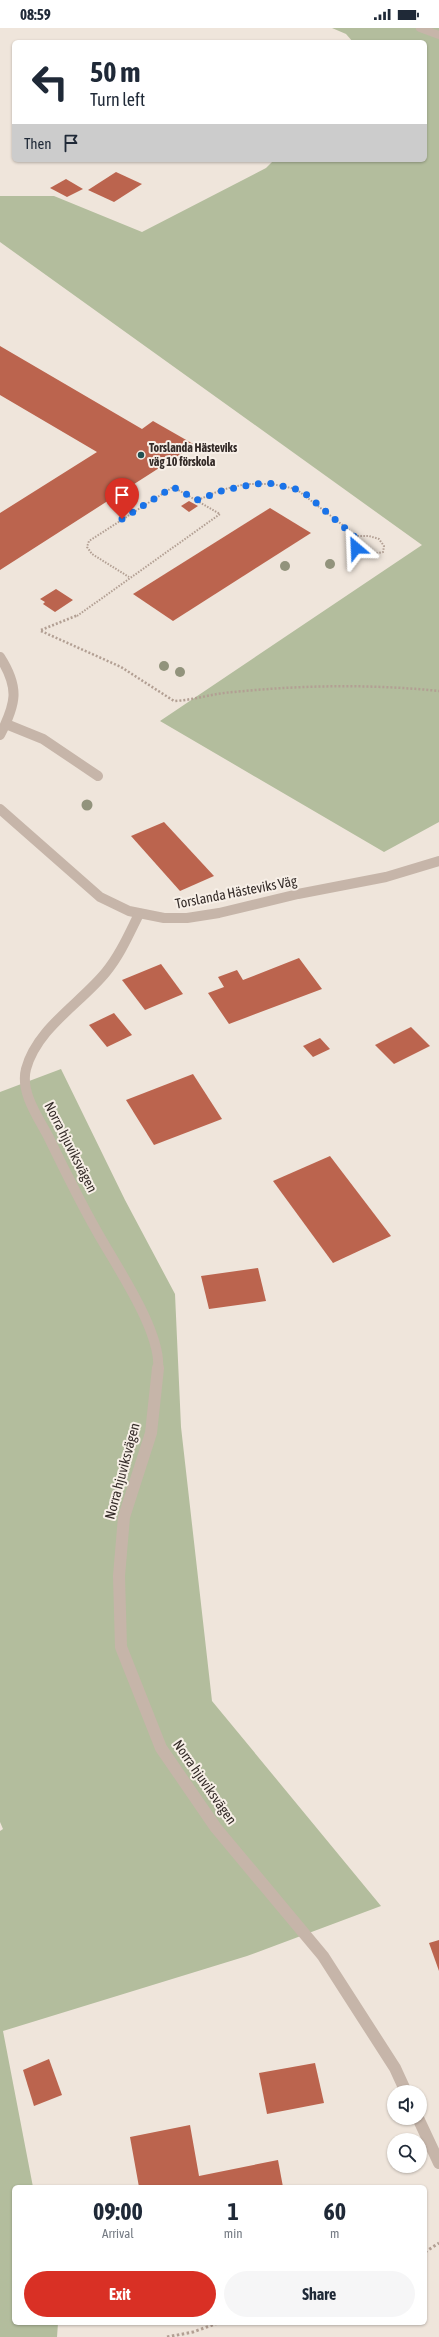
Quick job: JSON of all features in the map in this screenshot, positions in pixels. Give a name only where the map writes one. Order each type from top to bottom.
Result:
[{"type":"street","points":[[420,28],[439,36]]},
{"type":"street","points":[[0,657],[11,673],[15,693],[11,715],[0,735]]},
{"type":"street","points":[[6,724],[24,728],[50,742],[98,776]]},
{"type":"street","name":"Torslanda Hästeviks Väg","points":[[0,809],[96,895],[115,906],[139,914],[171,919],[193,917],[298,893],[369,882],[410,872],[439,861]]},
{"type":"street","name":"Norra hjuviksvägen","points":[[139,914],[122,950],[106,971],[56,1022],[35,1048],[26,1069],[26,1087],[30,1103],[94,1227],[138,1304],[154,1341],[159,1359],[151,1432],[124,1517],[119,1576],[121,1647],[161,1748],[216,1828],[323,1956],[395,2068],[403,2085]]},
{"type":"street","points":[[421,2125],[439,2163]]},
{"type":"path","points":[[197,500],[210,494],[239,486],[269,483],[282,485],[307,495],[354,536],[377,537],[385,546],[383,552],[369,555],[360,552],[356,548],[354,536]]},
{"type":"path","points":[[129,577],[92,554],[87,547],[89,541],[173,487],[220,514],[129,577],[76,617],[40,630],[121,667],[174,701],[241,691],[320,687],[388,687],[439,692]]},
{"type":"path","points":[[427,2251],[439,2244]]},
{"type":"path","points":[[167,2337],[193,2332],[212,2325]]},
{"type":"green space","points":[[332,28],[439,28],[439,822],[384,852],[160,721],[422,545],[0,242],[0,196],[54,196],[142,232],[266,168],[272,162],[427,162],[427,40],[351,40],[346,34]]},
{"type":"green space","points":[[61,1069],[125,1200],[175,1294],[181,1427],[212,1701],[381,1906],[247,1956],[3,2031],[33,2185],[12,2185],[12,2325],[58,2325],[57,2337],[0,2337],[0,1831],[3,1829],[0,1822],[0,1092]]},
{"type":"building","points":[[116,172],[142,184],[114,202],[88,190]]},
{"type":"building","points":[[66,179],[83,189],[67,197],[50,188]]},
{"type":"building","points":[[0,346],[142,429],[153,421],[195,445],[0,570],[0,513],[97,452],[0,395]]},
{"type":"building","points":[[189,501],[198,506],[189,512],[181,506]]},
{"type":"building","points":[[270,508],[311,533],[173,621],[133,594]]},
{"type":"building","points":[[56,589],[73,600],[55,612],[43,604],[45,602],[40,599]]},
{"type":"building","points":[[164,822],[214,876],[180,891],[131,836]]},
{"type":"building","points":[[299,958],[322,989],[229,1024],[208,993],[224,987],[218,977],[237,970],[243,980]]},
{"type":"building","points":[[161,964],[183,994],[145,1010],[122,980]]},
{"type":"building","points":[[114,1013],[132,1035],[107,1047],[89,1025]]},
{"type":"building","points":[[411,1027],[430,1046],[394,1064],[375,1045]]},
{"type":"building","points":[[320,1038],[330,1049],[313,1057],[303,1046]]},
{"type":"building","points":[[193,1074],[222,1119],[154,1145],[126,1100]]},
{"type":"building","points":[[330,1156],[391,1236],[333,1263],[273,1181]]},
{"type":"building","points":[[258,1268],[266,1301],[209,1309],[201,1276]]},
{"type":"building","points":[[439,1940],[439,1971],[429,1943]]},
{"type":"building","points":[[49,2059],[62,2095],[34,2106],[23,2070]]},
{"type":"building","points":[[315,2063],[324,2103],[267,2114],[259,2073]]},
{"type":"building","points":[[190,2125],[199,2176],[278,2160],[283,2185],[139,2185],[130,2137]]},
{"type":"place","name":"Torslanda Hästeviks väg 10 förskola","points":[[141,455]]},
{"type":"route","points":[[122,519],[173,487],[197,500],[210,494],[239,486],[269,483],[296,489],[307,495],[354,536],[356,548]]}]
